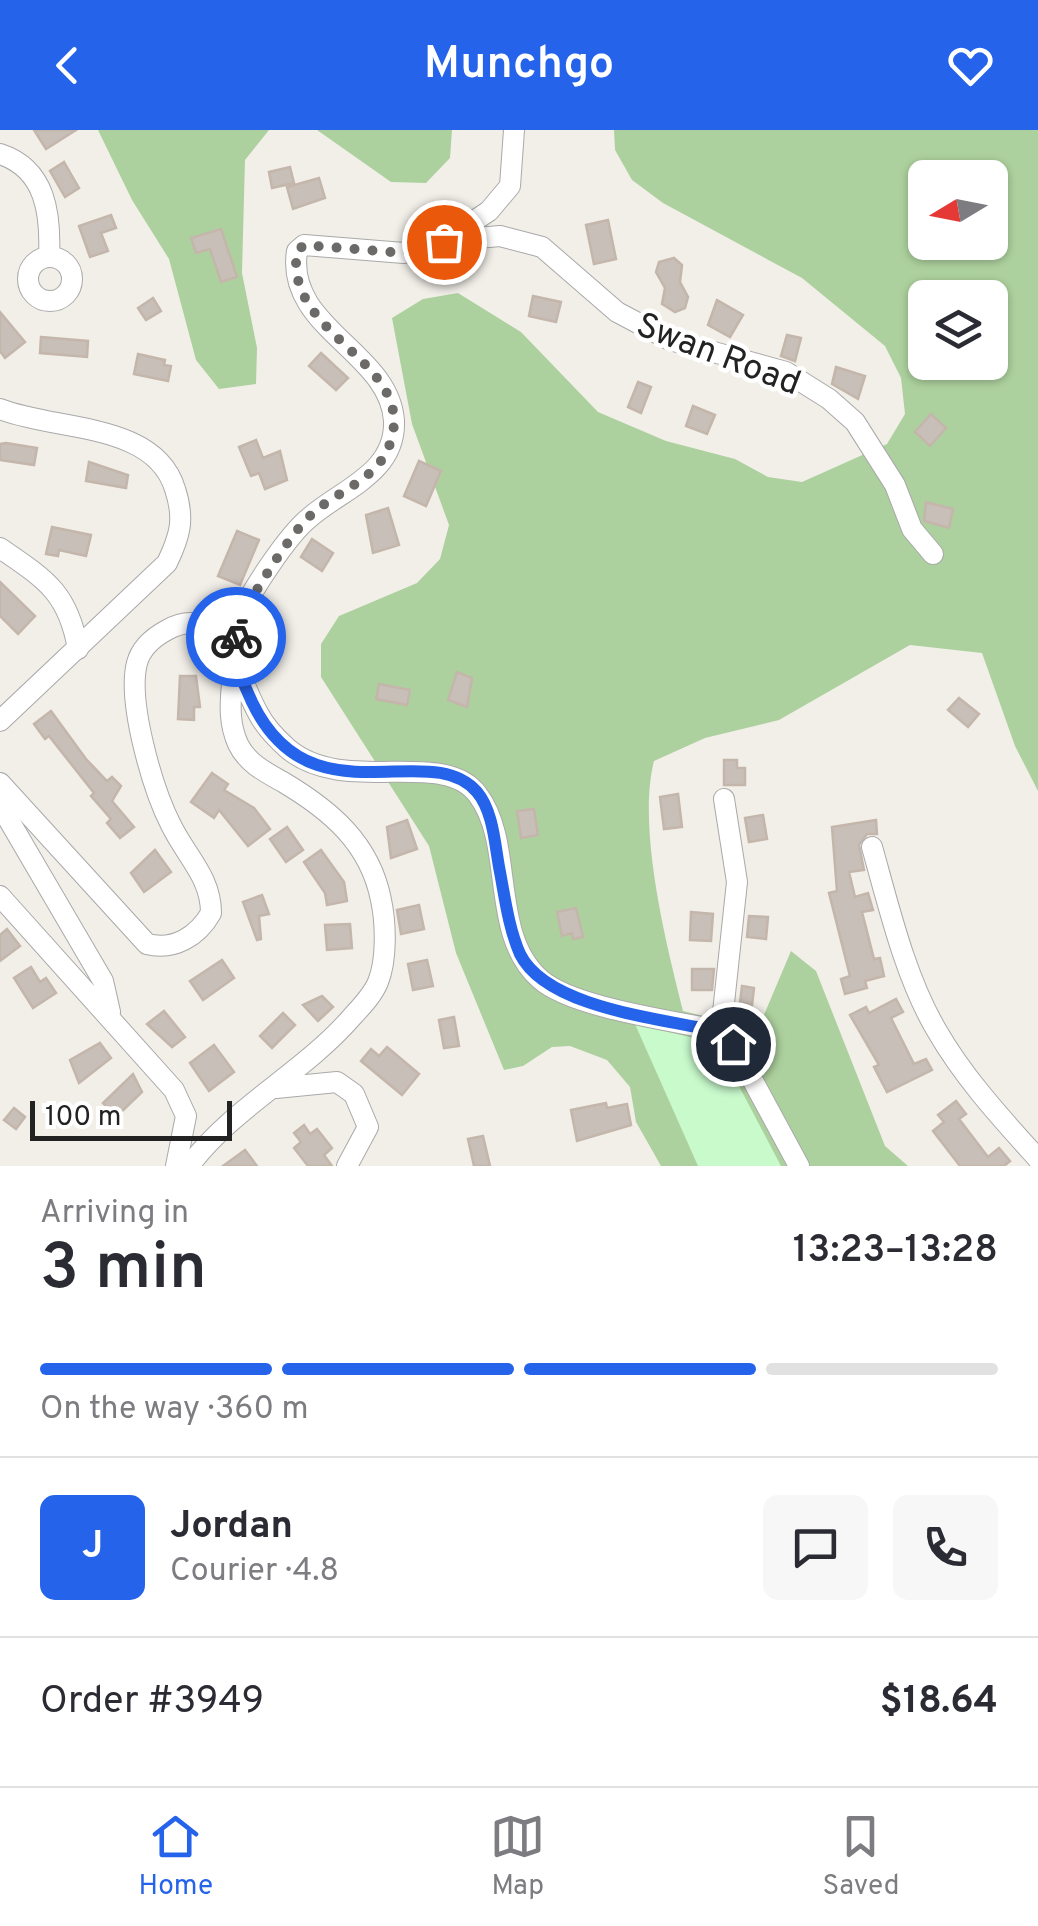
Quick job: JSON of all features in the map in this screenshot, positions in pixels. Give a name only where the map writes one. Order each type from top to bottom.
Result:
[{"type":"street","points":[[444,242],[489,210],[510,186],[514,130]]},
{"type":"street","points":[[0,154],[16,159],[33,174],[43,192],[50,257]]},
{"type":"street","name":"Swan Road","points":[[233,656],[239,618],[276,561],[306,519],[368,477],[389,452],[394,426],[391,398],[380,381],[316,316],[300,285],[297,251],[304,245],[404,253],[444,242],[500,236],[542,247],[617,312],[670,340],[786,372],[829,399],[855,422],[895,485],[912,529],[933,554]]},
{"type":"street","points":[[0,409],[146,447],[170,470],[183,530],[167,563],[0,720]]},
{"type":"street","points":[[0,548],[52,584],[72,618],[78,650]]},
{"type":"street","points":[[0,784],[147,944],[165,946],[192,936],[211,913],[210,889],[171,826],[152,775],[138,710],[137,664],[157,635],[180,623],[200,624],[218,635],[233,656],[260,717],[288,749],[358,775],[441,772],[457,776],[477,792],[487,809],[521,956],[540,980],[570,997],[721,1032],[733,1044],[799,1166]]},
{"type":"street","points":[[190,1166],[206,1144],[329,1043],[378,984],[384,925],[381,897],[363,851],[348,828],[254,765],[238,745],[229,712],[233,656]]},
{"type":"street","points":[[721,1032],[737,882],[724,799]]},
{"type":"street","points":[[0,804],[103,981],[110,1014]]},
{"type":"street","points":[[872,847],[892,916],[935,1028],[968,1077],[1038,1159]]},
{"type":"street","points":[[0,896],[110,1014],[174,1090],[186,1116],[176,1166]]},
{"type":"street","points":[[275,1088],[336,1082],[354,1094],[368,1127],[347,1166]]},
{"type":"green space","points":[[98,130],[269,130],[245,160],[242,273],[257,348],[256,384],[219,389],[196,360],[169,259],[132,200]]},
{"type":"green space","points":[[317,130],[452,130],[450,158],[426,183],[391,182]]},
{"type":"green space","points":[[614,130],[1038,130],[1038,791],[1015,746],[982,653],[910,645],[779,720],[705,738],[654,761],[650,788],[656,886],[683,1011],[758,1029],[791,951],[816,971],[885,1146],[908,1166],[661,1166],[636,1122],[630,1087],[607,1060],[570,1046],[552,1047],[523,1066],[504,1070],[456,953],[429,846],[321,677],[321,644],[339,616],[417,583],[440,559],[449,525],[412,424],[392,318],[423,299],[458,293],[521,332],[598,412],[666,441],[735,459],[768,477],[802,482],[887,444],[905,414],[901,378],[885,346],[802,278],[663,203],[632,180],[615,150]]},
{"type":"green space","points":[[635,1024],[698,1039],[729,1067],[781,1166],[698,1166]]},
{"type":"building","points":[[34,130],[76,130],[46,149]]},
{"type":"building","points":[[64,162],[79,188],[65,197],[50,171]]},
{"type":"building","points":[[290,167],[294,183],[272,188],[269,172]]},
{"type":"building","points":[[319,178],[325,198],[293,209],[287,187]]},
{"type":"building","points":[[111,215],[116,228],[101,233],[108,251],[90,257],[79,226]]},
{"type":"building","points":[[608,220],[616,259],[594,264],[586,225]]},
{"type":"building","points":[[221,229],[237,277],[221,282],[210,249],[196,253],[191,238]]},
{"type":"building","points":[[674,258],[682,265],[680,282],[688,297],[685,308],[675,312],[662,304],[665,288],[656,272],[659,262]]},
{"type":"building","points":[[533,296],[561,302],[556,322],[529,316]]},
{"type":"building","points":[[153,298],[161,311],[146,320],[138,308]]},
{"type":"building","points":[[717,300],[743,315],[730,337],[708,325]]},
{"type":"building","points":[[0,312],[25,342],[5,358],[0,351]]},
{"type":"building","points":[[787,335],[801,338],[795,361],[781,356]]},
{"type":"building","points":[[41,337],[88,341],[87,357],[40,353]]},
{"type":"building","points":[[321,353],[348,378],[336,390],[309,366]]},
{"type":"building","points":[[138,354],[165,360],[164,365],[171,366],[168,381],[134,374]]},
{"type":"building","points":[[836,367],[865,376],[858,399],[832,384]]},
{"type":"building","points":[[638,382],[651,387],[641,413],[628,407]]},
{"type":"building","points":[[693,406],[715,415],[707,434],[686,426]]},
{"type":"building","points":[[931,414],[946,428],[930,446],[915,432]]},
{"type":"building","points":[[256,440],[263,458],[280,451],[287,480],[265,489],[259,473],[251,476],[239,447]]},
{"type":"building","points":[[0,444],[37,448],[34,465],[0,460]]},
{"type":"building","points":[[419,461],[441,471],[426,506],[404,496]]},
{"type":"building","points":[[89,462],[128,475],[126,488],[86,481]]},
{"type":"building","points":[[926,502],[953,509],[949,528],[924,521]]},
{"type":"building","points":[[388,508],[399,545],[373,553],[366,515]]},
{"type":"building","points":[[52,527],[91,535],[86,556],[59,550],[58,556],[46,554]]},
{"type":"building","points":[[237,531],[259,540],[240,585],[218,576]]},
{"type":"building","points":[[312,539],[333,553],[322,571],[301,557]]},
{"type":"building","points":[[0,582],[35,616],[18,634],[0,616]]},
{"type":"building","points":[[457,672],[472,678],[467,707],[448,700]]},
{"type":"building","points":[[180,676],[196,676],[200,707],[194,707],[194,720],[178,719]]},
{"type":"building","points":[[379,684],[410,690],[407,705],[376,699]]},
{"type":"building","points":[[959,698],[979,714],[968,727],[948,710]]},
{"type":"building","points":[[51,711],[86,759],[107,781],[112,777],[121,786],[112,801],[134,827],[120,838],[107,823],[111,819],[91,796],[94,793],[49,736],[45,739],[34,724]]},
{"type":"building","points":[[724,760],[737,760],[737,768],[745,768],[745,785],[724,785]]},
{"type":"building","points":[[212,773],[228,784],[224,790],[254,808],[270,829],[248,846],[219,810],[214,818],[191,802]]},
{"type":"building","points":[[678,794],[682,827],[664,829],[660,797]]},
{"type":"building","points":[[534,809],[538,835],[521,838],[517,811]]},
{"type":"building","points":[[763,815],[767,839],[749,842],[745,818]]},
{"type":"building","points":[[407,820],[417,849],[391,858],[387,827]]},
{"type":"building","points":[[876,820],[877,834],[867,834],[859,845],[864,870],[849,872],[855,897],[868,893],[873,910],[862,912],[874,959],[880,958],[884,976],[865,981],[867,988],[845,994],[841,979],[850,976],[829,893],[837,891],[832,827]]},
{"type":"building","points":[[287,827],[303,850],[286,862],[270,839]]},
{"type":"building","points":[[155,850],[171,872],[144,892],[131,873]]},
{"type":"building","points":[[321,850],[344,882],[347,901],[327,905],[325,893],[304,862]]},
{"type":"building","points":[[262,895],[269,914],[259,916],[261,939],[257,940],[243,902]]},
{"type":"building","points":[[419,905],[424,929],[401,934],[397,910]]},
{"type":"building","points":[[576,908],[583,937],[573,939],[572,933],[562,936],[557,912]]},
{"type":"building","points":[[691,912],[713,914],[711,941],[690,940]]},
{"type":"building","points":[[749,916],[768,917],[766,939],[747,937]]},
{"type":"building","points":[[350,924],[352,948],[327,950],[325,925]]},
{"type":"building","points":[[7,929],[20,946],[0,961],[0,935]]},
{"type":"building","points":[[222,960],[234,978],[203,1000],[190,981]]},
{"type":"building","points":[[427,960],[433,986],[413,990],[408,964]]},
{"type":"building","points":[[31,967],[40,982],[46,978],[56,993],[33,1008],[14,978]]},
{"type":"building","points":[[692,969],[714,969],[712,990],[692,990]]},
{"type":"building","points":[[742,986],[754,988],[752,1005],[740,1003]]},
{"type":"building","points":[[322,996],[333,1007],[318,1021],[303,1005]]},
{"type":"building","points":[[896,999],[903,1012],[891,1018],[914,1064],[926,1059],[932,1070],[887,1092],[874,1067],[879,1065],[850,1015],[866,1007],[869,1013]]},
{"type":"building","points":[[164,1011],[185,1037],[172,1047],[147,1024]]},
{"type":"building","points":[[283,1013],[295,1025],[272,1048],[260,1036]]},
{"type":"building","points":[[454,1017],[459,1046],[444,1048],[439,1020]]},
{"type":"building","points":[[100,1043],[111,1058],[79,1083],[70,1060]]},
{"type":"building","points":[[214,1045],[234,1072],[209,1091],[190,1063]]},
{"type":"building","points":[[387,1047],[419,1074],[402,1095],[361,1061],[371,1049],[379,1056]]},
{"type":"building","points":[[133,1074],[142,1092],[116,1117],[103,1103]]},
{"type":"building","points":[[956,1101],[966,1114],[959,1119],[988,1157],[999,1148],[1010,1161],[1004,1166],[960,1166],[933,1131],[944,1122],[938,1115]]},
{"type":"building","points":[[606,1103],[607,1108],[627,1104],[631,1125],[577,1141],[571,1110]]},
{"type":"building","points":[[14,1108],[25,1117],[16,1129],[4,1120]]},
{"type":"building","points":[[304,1125],[310,1134],[317,1129],[332,1148],[324,1155],[332,1166],[308,1166],[294,1148],[301,1142],[294,1133]]},
{"type":"building","points":[[483,1136],[490,1166],[474,1166],[468,1139]]},
{"type":"building","points":[[245,1150],[257,1166],[223,1166]]},
{"type":"way so far","points":[[236,637],[239,618],[306,519],[368,477],[389,452],[394,426],[391,398],[380,381],[316,316],[300,285],[297,251],[304,245],[404,253],[444,242]]},
{"type":"route","points":[[236,637],[233,656],[240,676],[260,717],[288,749],[316,764],[358,775],[441,772],[457,776],[477,792],[487,809],[521,956],[540,980],[570,997],[721,1032],[733,1044]]}]
